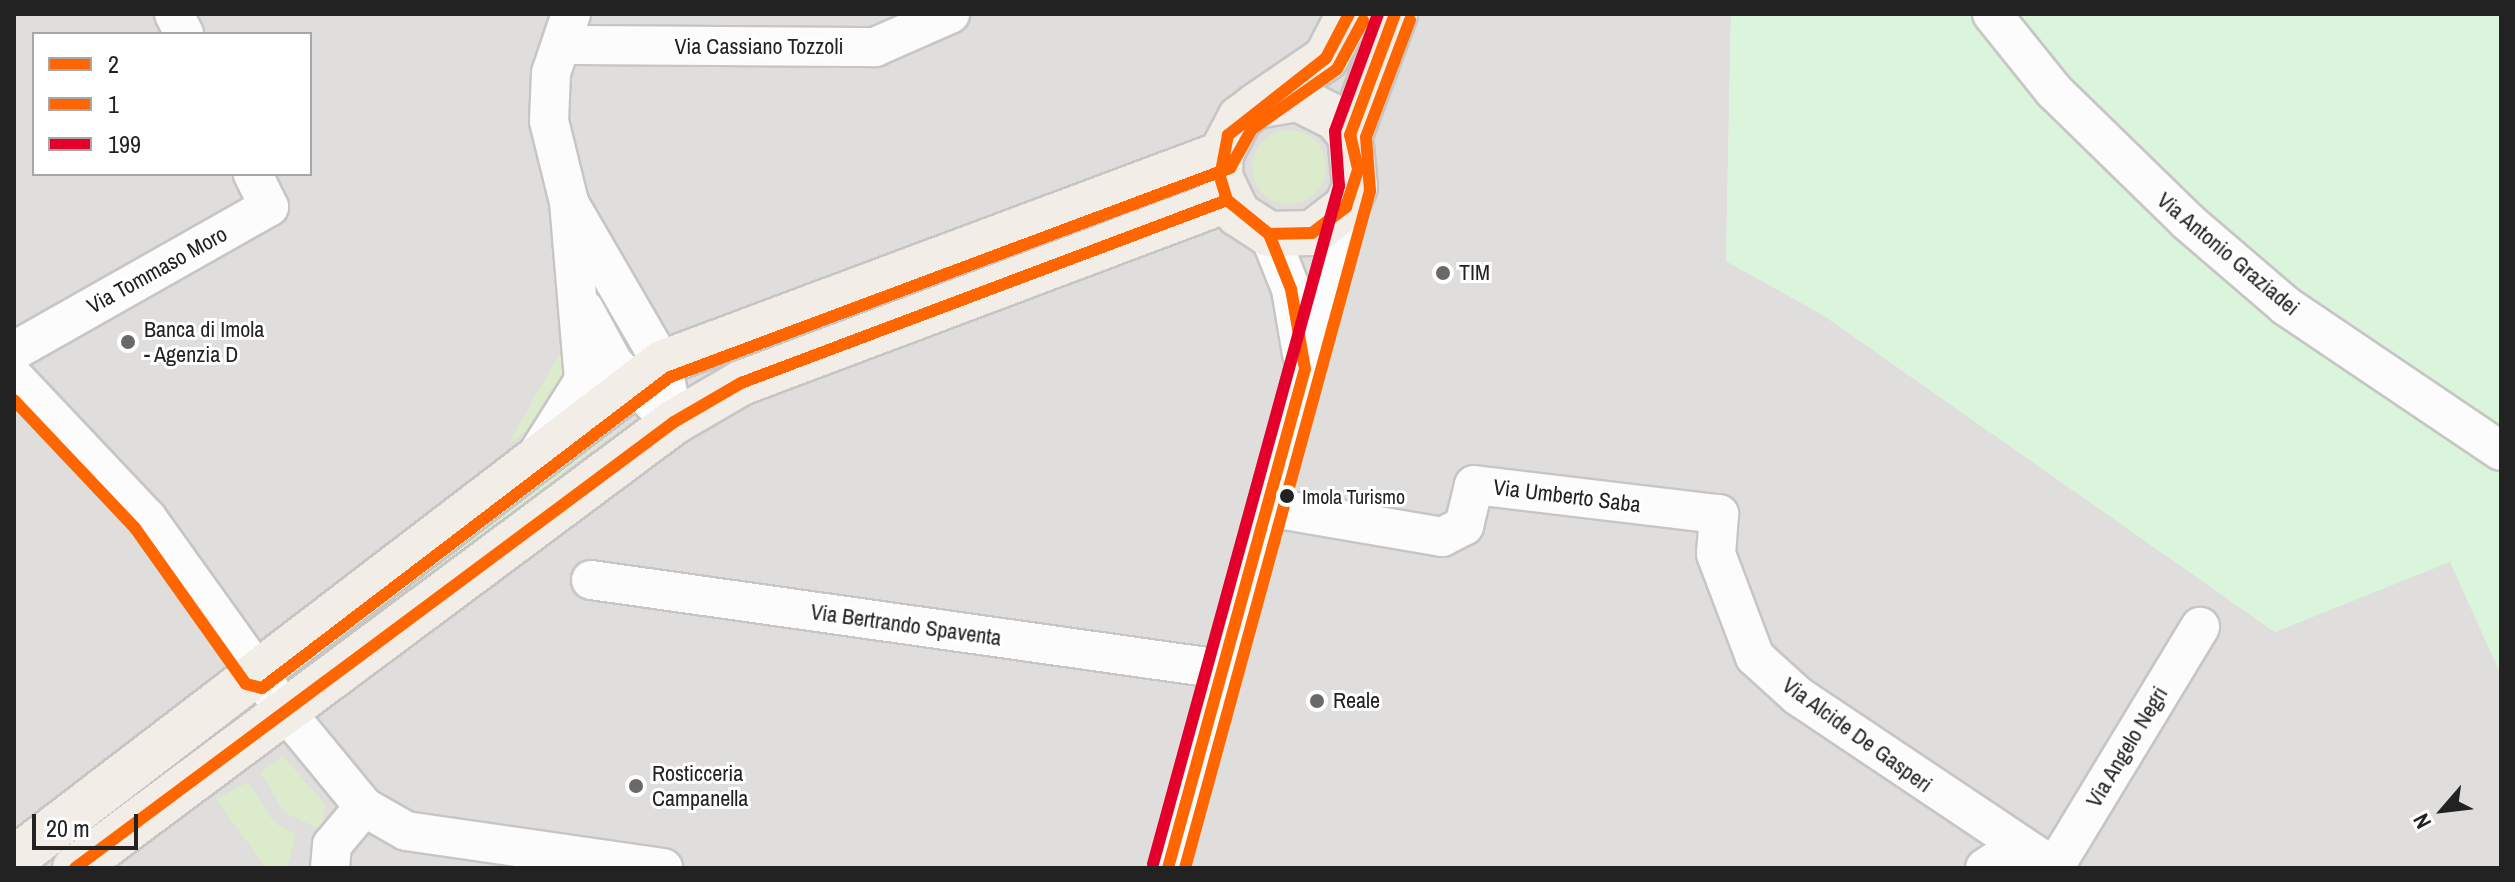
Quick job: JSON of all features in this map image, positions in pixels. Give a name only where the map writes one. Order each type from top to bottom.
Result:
[{"type":"main road","points":[[1349,14],[1326,58],[1256,106],[1228,135],[1221,154],[1227,200],[1269,234],[1312,233],[1330,223],[1355,187],[1350,135],[1395,14]]},
{"type":"main road","points":[[1256,106],[1298,99],[1336,118],[1350,135]]},
{"type":"main road","points":[[14,859],[647,375],[1221,154]]},
{"type":"main road","points":[[75,868],[674,422],[741,383],[1227,200]]},
{"type":"street","points":[[174,14],[183,32]]},
{"type":"street","name":"Via Cassiano Tozzoli","points":[[566,30],[875,47],[950,14]]},
{"type":"street","name":"Via Antonio Graziadei","points":[[1992,14],[2054,91],[2187,221],[2286,306],[2501,451]]},
{"type":"street","points":[[529,465],[584,380],[569,202],[549,121],[566,30]]},
{"type":"street","name":"Via Tommaso Moro","points":[[14,351],[269,207],[254,176]]},
{"type":"street","points":[[1168,868],[1355,187]]},
{"type":"street","points":[[569,202],[647,375],[674,422]]},
{"type":"street","points":[[1269,234],[1291,289],[1305,369]]},
{"type":"street","points":[[575,292],[647,375]]},
{"type":"street","points":[[14,377],[147,518],[285,711],[364,807],[406,831],[663,868]]},
{"type":"street","name":"Via Umberto Saba","points":[[1267,507],[1442,537],[1464,526],[1474,485],[1719,514],[1716,554]]},
{"type":"street","name":"Via Alcide De Gasperi","points":[[1716,554],[1755,657],[1798,696],[2016,848],[2054,868]]},
{"type":"street","name":"Via Bertrando Spaventa","points":[[591,580],[1221,669]]},
{"type":"street","name":"Via Angelo Negri","points":[[2054,868],[2200,627]]},
{"type":"street","points":[[330,868],[332,845],[364,807]]},
{"type":"street","points":[[1985,868],[2016,848]]},
{"type":"shaded area","points":[[14,14],[1731,14],[1726,261],[1823,315],[2275,632],[2451,561],[2501,675],[2501,868],[14,868]]},
{"type":"green space","points":[[1731,14],[2501,14],[2501,675],[2450,562],[2275,632],[1823,315],[1726,261]]},
{"type":"green space","points":[[1289,130],[1310,136],[1320,146],[1326,167],[1320,188],[1310,198],[1289,204],[1268,198],[1258,188],[1252,167],[1258,146],[1268,136]]},
{"type":"green space","points":[[569,337],[573,380],[553,412],[508,444]]},
{"type":"green space","points":[[611,425],[618,430],[318,664],[312,655]]},
{"type":"green space","points":[[283,756],[325,805],[322,830],[285,813],[260,772]]},
{"type":"green space","points":[[248,782],[274,823],[296,834],[287,868],[266,868],[216,799]]},
{"type":"transit line","name":"2","points":[[1349,14],[1326,58],[1228,135],[1220,177],[1227,200],[1269,234],[1312,233],[1346,207],[1358,169],[1350,135],[1395,14]]},
{"type":"transit line","name":"199","points":[[1153,864],[1339,186],[1335,131],[1378,14]]},
{"type":"transit line","name":"1","points":[[1185,868],[1370,191],[1366,137],[1410,20]]},
{"type":"transit line","name":"1","points":[[14,400],[135,528],[246,684],[262,688],[670,377],[1230,168],[1252,129],[1337,69],[1363,21]]},
{"type":"transit line","name":"2","points":[[75,868],[674,422],[741,383],[1227,200]]},
{"type":"transit line","name":"2","points":[[1168,868],[1305,369],[1291,289],[1269,234]]},
{"type":"place","name":"TIM","points":[[1443,273]]},
{"type":"place","name":"Banca di Imola - Agenzia D","points":[[128,342]]},
{"type":"place","name":"Imola Turismo","points":[[1287,496]]},
{"type":"place","name":"Reale","points":[[1317,701]]},
{"type":"place","name":"Rosticceria Campanella","points":[[636,786]]}]
